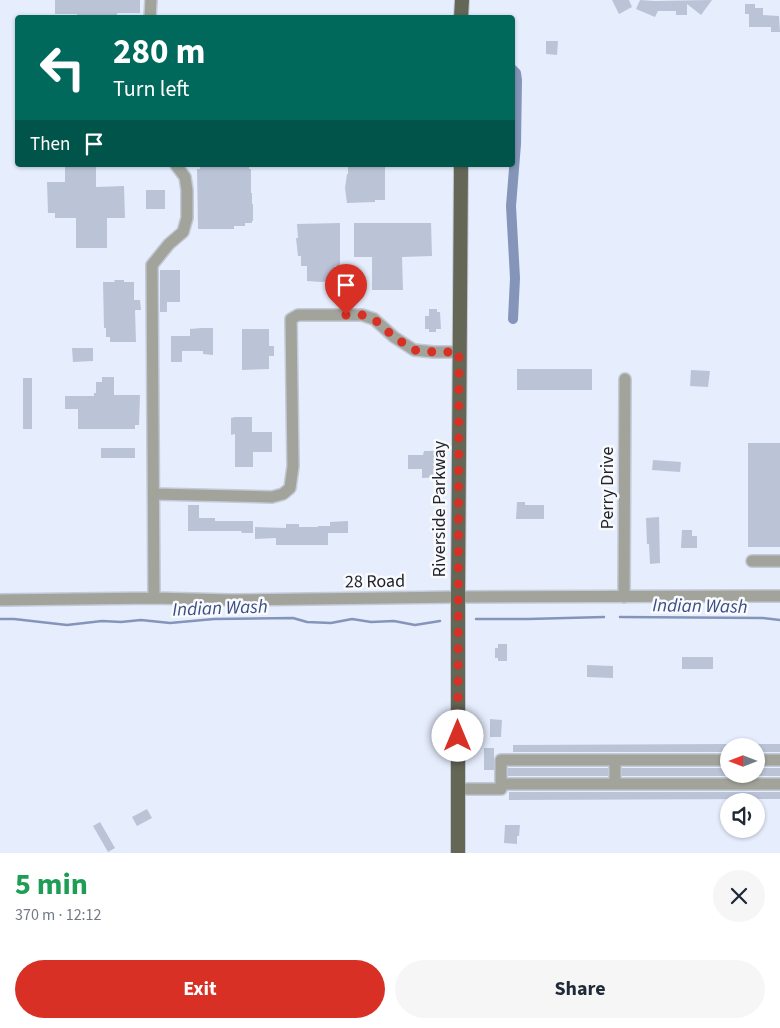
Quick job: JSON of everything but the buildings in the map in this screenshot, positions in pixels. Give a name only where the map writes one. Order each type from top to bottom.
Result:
[{"type":"main road","points":[[462,0],[462,15]]},
{"type":"main road","name":"Riverside Parkway","points":[[458,853],[460,167]]},
{"type":"street","points":[[150,0],[150,15]]},
{"type":"street","points":[[154,598],[152,265],[169,244],[183,232],[187,218],[185,177],[178,167]]},
{"type":"street","points":[[154,494],[272,497],[283,494],[290,488],[293,466],[291,320],[298,315],[362,315],[374,319],[394,337],[414,350],[459,352]]},
{"type":"street","name":"Perry Drive","points":[[624,597],[625,379]]},
{"type":"street","points":[[752,561],[780,561]]},
{"type":"street","name":"28 Road","points":[[0,600],[780,596]]},
{"type":"street","points":[[458,789],[501,789],[501,760],[720,760]]},
{"type":"street","points":[[615,760],[615,784]]},
{"type":"street","points":[[765,760],[780,760]]},
{"type":"street","points":[[501,784],[615,784],[720,780]]},
{"type":"street","points":[[765,782],[780,784]]},
{"type":"waterway","points":[[515,72],[517,80],[515,156]]},
{"type":"waterway","points":[[513,319],[515,278],[511,206],[514,167]]},
{"type":"waterway","name":"Indian Wash","points":[[476,619],[604,617]]},
{"type":"waterway","name":"Indian Wash","points":[[620,617],[763,618],[780,620]]},
{"type":"waterway","name":"Indian Wash","points":[[0,619],[67,625],[102,621],[141,620],[170,623],[214,619],[293,618],[307,622],[331,623],[352,619],[371,622],[394,621],[415,625],[440,621]]},
{"type":"route","points":[[346,315],[362,315],[374,319],[394,337],[414,350],[459,352],[458,736]]}]
